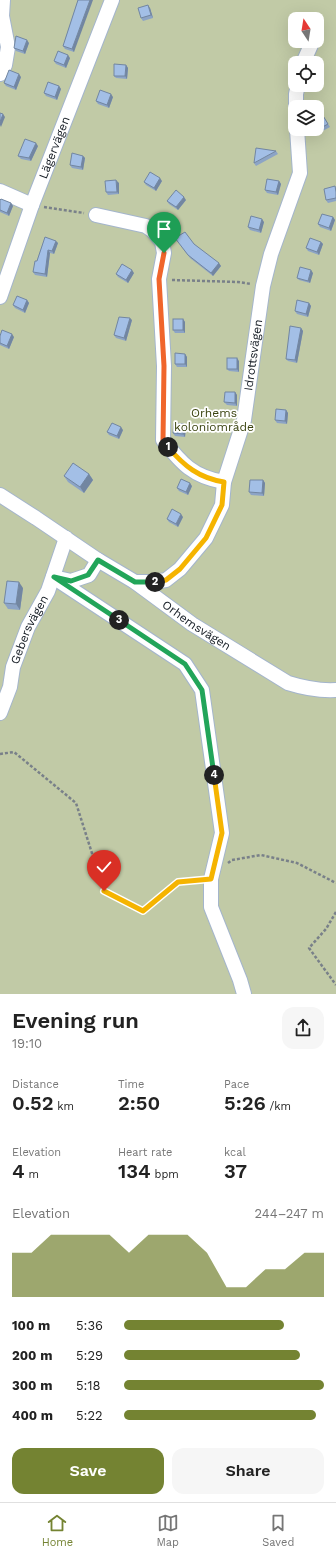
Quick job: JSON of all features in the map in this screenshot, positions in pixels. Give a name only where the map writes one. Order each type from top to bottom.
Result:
[{"type":"street","points":[[0,74],[5,65],[8,47],[2,16],[3,0]]},
{"type":"street","name":"Lägervägen","points":[[0,296],[32,205],[112,0]]},
{"type":"street","name":"Idrottsvägen","points":[[135,582],[166,580],[180,569],[206,538],[222,505],[224,482],[244,420],[263,286],[271,254],[300,172],[297,136]]},
{"type":"street","points":[[0,191],[32,205]]},
{"type":"street","points":[[96,215],[146,226],[153,231],[162,242],[164,253],[159,279],[164,366],[163,440],[181,462],[205,477],[224,482]]},
{"type":"street","name":"Orhemsvägen","points":[[0,495],[98,560],[135,582],[192,624],[288,683],[304,688],[336,690]]},
{"type":"street","points":[[54,577],[66,538]]},
{"type":"street","points":[[54,577],[71,581],[88,575],[98,560]]},
{"type":"street","points":[[54,577],[185,664],[202,690],[222,833],[211,879],[211,908],[240,980],[244,994]]},
{"type":"street","name":"Gebersvägen","points":[[0,713],[10,687],[13,667],[28,627],[54,577]]},
{"type":"path","points":[[32,205],[96,215]]},
{"type":"path","points":[[159,279],[238,282],[263,286]]},
{"type":"path","points":[[0,754],[14,752],[76,803],[104,891],[143,911],[178,882],[211,879]]},
{"type":"path","points":[[227,865],[232,860],[261,855],[297,863],[336,883]]},
{"type":"path","points":[[336,912],[326,929],[309,948],[336,984]]},
{"type":"green space","name":"Orhems koloniområde","points":[[0,0],[336,0],[336,994],[0,994]]},
{"type":"building","points":[[78,0],[90,0],[72,49],[63,46]]},
{"type":"building","points":[[148,5],[151,15],[141,18],[138,8]]},
{"type":"building","points":[[16,36],[27,40],[23,51],[14,48]]},
{"type":"building","points":[[58,51],[68,55],[64,65],[54,61]]},
{"type":"building","points":[[114,64],[126,65],[125,76],[114,76]]},
{"type":"building","points":[[9,70],[19,74],[14,87],[4,83]]},
{"type":"building","points":[[48,82],[59,86],[55,97],[44,93]]},
{"type":"building","points":[[100,90],[111,94],[107,105],[96,101]]},
{"type":"building","points":[[0,113],[3,114],[0,122]]},
{"type":"building","points":[[324,117],[328,124],[324,126]]},
{"type":"building","points":[[25,139],[36,143],[29,158],[18,156]]},
{"type":"building","points":[[256,148],[276,151],[254,163]]},
{"type":"building","points":[[72,153],[83,156],[81,167],[70,165]]},
{"type":"building","points":[[150,172],[160,178],[154,188],[144,182]]},
{"type":"building","points":[[267,179],[279,181],[276,192],[265,190]]},
{"type":"building","points":[[116,180],[117,192],[106,192],[105,181]]},
{"type":"building","points":[[335,186],[336,198],[326,200],[324,189]]},
{"type":"building","points":[[176,190],[184,197],[176,207],[167,201]]},
{"type":"building","points":[[1,199],[11,203],[7,213],[0,210]]},
{"type":"building","points":[[322,214],[333,217],[329,228],[318,224]]},
{"type":"building","points":[[251,216],[262,219],[259,230],[248,227]]},
{"type":"building","points":[[185,232],[194,244],[219,263],[211,273],[188,255],[175,238]]},
{"type":"building","points":[[45,237],[56,241],[52,251],[48,250],[45,274],[33,272],[35,261],[37,261]]},
{"type":"building","points":[[310,238],[321,242],[317,252],[306,248]]},
{"type":"building","points":[[122,264],[132,270],[126,280],[116,274]]},
{"type":"building","points":[[300,267],[311,270],[308,281],[297,278]]},
{"type":"building","points":[[17,296],[27,300],[23,310],[13,305]]},
{"type":"building","points":[[297,300],[309,303],[306,314],[295,311]]},
{"type":"building","points":[[119,317],[130,318],[124,338],[114,335]]},
{"type":"building","points":[[173,319],[183,319],[183,330],[173,330]]},
{"type":"building","points":[[290,326],[301,328],[295,360],[286,359]]},
{"type":"building","points":[[2,330],[12,334],[7,346],[0,343]]},
{"type":"building","points":[[175,353],[185,354],[185,364],[175,364]]},
{"type":"building","points":[[227,358],[237,358],[237,369],[227,369]]},
{"type":"building","points":[[225,392],[235,392],[235,403],[224,402]]},
{"type":"building","points":[[276,409],[286,410],[285,421],[275,420]]},
{"type":"building","points":[[112,423],[121,427],[117,436],[107,432]]},
{"type":"building","points":[[174,423],[184,424],[183,434],[173,433]]},
{"type":"building","points":[[73,463],[89,474],[80,487],[64,476]]},
{"type":"building","points":[[181,479],[190,483],[186,492],[177,488]]},
{"type":"building","points":[[250,480],[263,480],[262,493],[249,492]]},
{"type":"building","points":[[172,509],[181,514],[176,524],[167,519]]},
{"type":"building","points":[[7,581],[19,582],[16,604],[4,603]]},
{"type":"route","points":[[104,891],[143,911],[178,882],[211,879],[222,833],[202,690],[185,664],[54,577],[71,581],[88,575],[98,560],[125,578],[135,582],[166,580],[180,569],[206,538],[222,505],[224,482],[212,480],[198,474],[181,462],[163,440],[164,366],[159,279],[164,253]]}]
